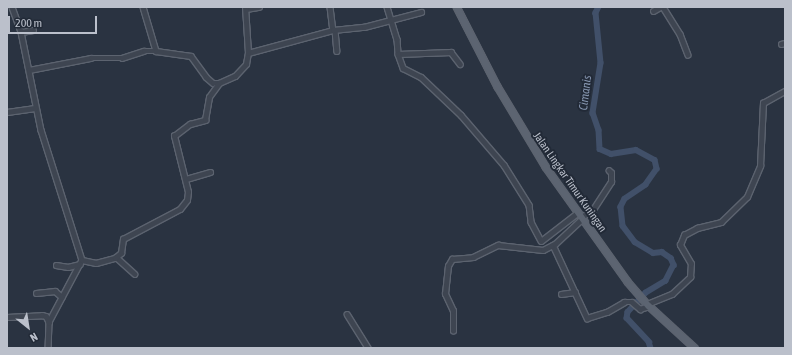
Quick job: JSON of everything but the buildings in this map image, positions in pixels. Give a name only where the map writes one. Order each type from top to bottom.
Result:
[{"type":"main road","name":"Jalan Lingkar Timur Kuningan","points":[[454,7],[511,116],[579,217],[637,294],[647,305],[695,348]]},
{"type":"main road","name":"Jalan Lingkar Timur Kuningan","points":[[458,7],[522,129],[579,217]]},
{"type":"main road","points":[[647,305],[691,348]]},
{"type":"street","points":[[11,7],[21,32],[35,108],[62,203],[81,262],[49,322],[48,348]]},
{"type":"street","points":[[143,7],[156,51]]},
{"type":"street","points":[[28,70],[91,58],[122,58],[144,51],[156,51],[192,56],[206,76],[213,83],[219,83],[229,80],[246,64],[248,53],[245,8],[259,7]]},
{"type":"street","points":[[330,7],[337,52]]},
{"type":"street","points":[[387,7],[397,39],[398,54],[403,68],[421,77],[461,115],[504,165],[529,205],[531,222],[541,241],[579,217],[592,211],[611,182],[612,173],[609,172]]},
{"type":"street","points":[[653,11],[660,7]]},
{"type":"street","points":[[663,7],[680,34],[688,55]]},
{"type":"street","points":[[248,53],[334,30],[390,20],[421,12]]},
{"type":"street","points":[[21,32],[33,30]]},
{"type":"street","points":[[398,54],[451,52],[460,64]]},
{"type":"street","points":[[56,265],[68,268],[81,262],[96,263],[116,258],[121,253],[123,239],[180,209],[188,195],[186,179],[176,147],[175,134],[205,120],[209,97],[219,83]]},
{"type":"street","points":[[553,246],[589,319],[624,302],[632,302],[638,307],[647,305],[672,294],[690,277],[691,264],[680,245],[684,236],[696,228],[721,222],[747,197],[760,166],[763,103],[785,91]]},
{"type":"street","points":[[7,112],[35,108]]},
{"type":"street","points":[[186,179],[210,172]]},
{"type":"street","points":[[453,331],[452,310],[445,294],[448,266],[452,259],[473,257],[498,245],[535,250],[553,246],[579,217]]},
{"type":"street","points":[[116,258],[135,274]]},
{"type":"street","points":[[36,294],[55,291],[62,297]]},
{"type":"street","points":[[561,294],[575,292]]},
{"type":"street","points":[[7,317],[42,314],[46,316],[49,322]]},
{"type":"street","points":[[347,314],[368,348]]},
{"type":"waterway","name":"Cimanis","points":[[599,7],[596,13],[601,63],[593,113],[599,130],[600,149],[611,154],[636,150],[655,160],[657,169],[646,185],[625,199],[621,207],[623,226],[635,242],[653,253],[662,252],[671,258],[674,265],[666,281],[646,293],[628,312],[627,318],[649,342],[651,348]]}]
